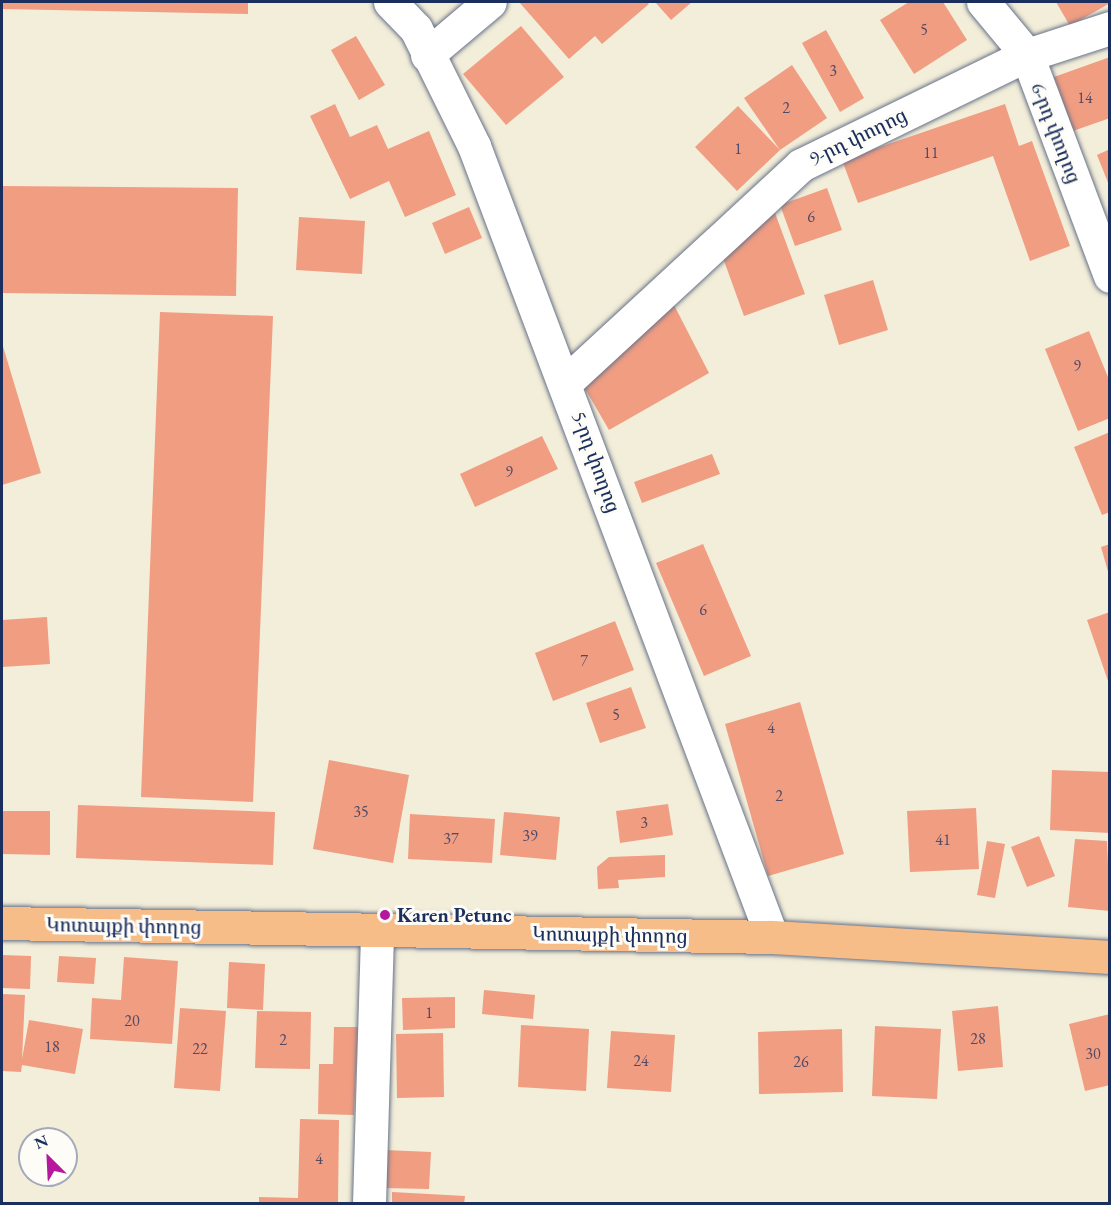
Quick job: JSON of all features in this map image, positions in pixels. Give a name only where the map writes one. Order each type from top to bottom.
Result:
[{"type":"main road","name":"Կոտայքի փողոց","points":[[2,923],[377,932],[772,937],[1110,957]]},
{"type":"street","name":"5-րդ փողոց","points":[[390,2],[416,29],[474,146],[566,381],[772,937]]},
{"type":"street","points":[[427,55],[490,2]]},
{"type":"street","name":"6-րդ փողոց","points":[[983,2],[1027,55],[1110,276]]},
{"type":"street","name":"9-րդ փողոց","points":[[566,381],[801,165],[1027,55],[1110,28]]},
{"type":"street","points":[[369,1203],[377,932]]},
{"type":"building","points":[[2,2],[248,2],[248,14],[2,9]]},
{"type":"building","points":[[519,2],[647,2],[649,4],[602,44],[595,36],[569,59]]},
{"type":"building","points":[[655,2],[692,2],[671,20]]},
{"type":"building","points":[[909,2],[943,2],[967,40],[914,74],[880,20]]},
{"type":"building","points":[[1056,2],[1110,2],[1110,3],[1070,26]]},
{"type":"building","points":[[521,26],[564,77],[506,125],[463,74]]},
{"type":"building","points":[[826,30],[864,98],[840,112],[802,43]]},
{"type":"building","points":[[356,36],[385,85],[359,100],[331,50]]},
{"type":"building","points":[[1110,57],[1110,118],[1073,131],[1054,77]]},
{"type":"building","points":[[792,65],[827,118],[780,150],[744,98]]},
{"type":"building","points":[[335,104],[350,137],[377,125],[388,149],[429,131],[456,195],[405,217],[389,181],[350,199],[310,116]]},
{"type":"building","points":[[1005,104],[1019,146],[1032,141],[1070,246],[1030,261],[993,156],[858,203],[842,160]]},
{"type":"building","points":[[738,106],[780,150],[737,191],[695,147]]},
{"type":"building","points":[[1110,149],[1110,185],[1109,185],[1097,155]]},
{"type":"building","points":[[2,186],[238,188],[236,296],[2,293]]},
{"type":"building","points":[[827,188],[842,230],[795,246],[780,205]]},
{"type":"building","points":[[469,207],[482,238],[445,254],[432,223]]},
{"type":"building","points":[[775,213],[805,294],[744,316],[723,258]]},
{"type":"building","points":[[299,217],[365,221],[362,274],[296,270]]},
{"type":"building","points":[[873,280],[888,330],[839,345],[824,295]]},
{"type":"building","points":[[673,303],[709,373],[609,430],[580,380]]},
{"type":"building","points":[[160,312],[273,316],[253,802],[141,797]]},
{"type":"building","points":[[1089,331],[1110,382],[1110,418],[1078,431],[1045,349]]},
{"type":"building","points":[[2,343],[41,473],[2,485]]},
{"type":"building","points":[[1110,432],[1110,512],[1102,515],[1074,447]]},
{"type":"building","points":[[542,436],[558,469],[475,507],[460,474]]},
{"type":"building","points":[[712,454],[720,474],[642,503],[634,482]]},
{"type":"building","points":[[703,544],[751,656],[704,676],[656,563]]},
{"type":"building","points":[[1110,544],[1110,575],[1109,575],[1101,547]]},
{"type":"building","points":[[1110,612],[1110,684],[1109,684],[1087,620]]},
{"type":"building","points":[[47,617],[50,664],[2,667],[2,620]]},
{"type":"building","points":[[615,621],[634,670],[553,701],[535,653]]},
{"type":"building","points":[[631,687],[646,728],[600,743],[586,703]]},
{"type":"building","points":[[800,702],[844,854],[768,876],[725,724]]},
{"type":"building","points":[[329,760],[409,775],[393,863],[313,849]]},
{"type":"building","points":[[1052,770],[1110,772],[1110,833],[1050,830]]},
{"type":"building","points":[[668,804],[673,835],[620,843],[616,811]]},
{"type":"building","points":[[78,805],[275,812],[273,865],[76,858]]},
{"type":"building","points":[[976,808],[979,869],[910,872],[907,811]]},
{"type":"building","points":[[2,811],[50,811],[50,855],[2,854]]},
{"type":"building","points":[[504,812],[560,817],[556,860],[500,855]]},
{"type":"building","points":[[410,814],[495,819],[492,863],[408,859]]},
{"type":"building","points":[[1039,836],[1055,876],[1027,887],[1011,847]]},
{"type":"building","points":[[1075,839],[1107,841],[1110,911],[1068,907]]},
{"type":"building","points":[[987,841],[1005,844],[995,898],[977,895]]},
{"type":"building","points":[[665,855],[665,877],[618,880],[619,888],[598,889],[597,867],[609,857]]},
{"type":"building","points":[[2,955],[31,956],[30,989],[2,988]]},
{"type":"building","points":[[59,956],[96,958],[94,984],[57,982]]},
{"type":"building","points":[[124,957],[178,961],[172,1044],[90,1039],[92,998],[121,1000]]},
{"type":"building","points":[[229,962],[265,964],[263,1010],[227,1008]]},
{"type":"building","points":[[484,990],[535,995],[533,1019],[482,1014]]},
{"type":"building","points":[[2,994],[25,995],[22,1059],[29,1020],[83,1029],[75,1074],[22,1065],[21,1072],[2,1071]]},
{"type":"building","points":[[455,997],[455,1028],[403,1030],[402,998]]},
{"type":"building","points":[[998,1006],[1003,1067],[958,1071],[952,1011]]},
{"type":"building","points":[[180,1008],[226,1011],[220,1091],[174,1088]]},
{"type":"building","points":[[257,1011],[311,1012],[310,1069],[255,1068]]},
{"type":"building","points":[[1110,1014],[1110,1085],[1085,1091],[1069,1024]]},
{"type":"building","points":[[521,1025],[589,1029],[586,1091],[518,1087]]},
{"type":"building","points":[[875,1026],[941,1029],[937,1099],[872,1096]]},
{"type":"building","points":[[334,1027],[358,1027],[354,1115],[318,1114],[319,1064],[333,1064]]},
{"type":"building","points":[[842,1029],[843,1092],[759,1094],[758,1032]]},
{"type":"building","points":[[611,1031],[675,1035],[671,1092],[607,1088]]},
{"type":"building","points":[[443,1033],[444,1097],[397,1098],[396,1034]]},
{"type":"building","points":[[300,1119],[339,1120],[338,1204],[259,1204],[259,1197],[298,1198]]},
{"type":"building","points":[[385,1150],[431,1152],[429,1189],[384,1188]]},
{"type":"building","points":[[392,1192],[465,1196],[464,1204],[392,1204]]},
{"type":"place","name":"Karen Petunc","points":[[385,915]]}]
